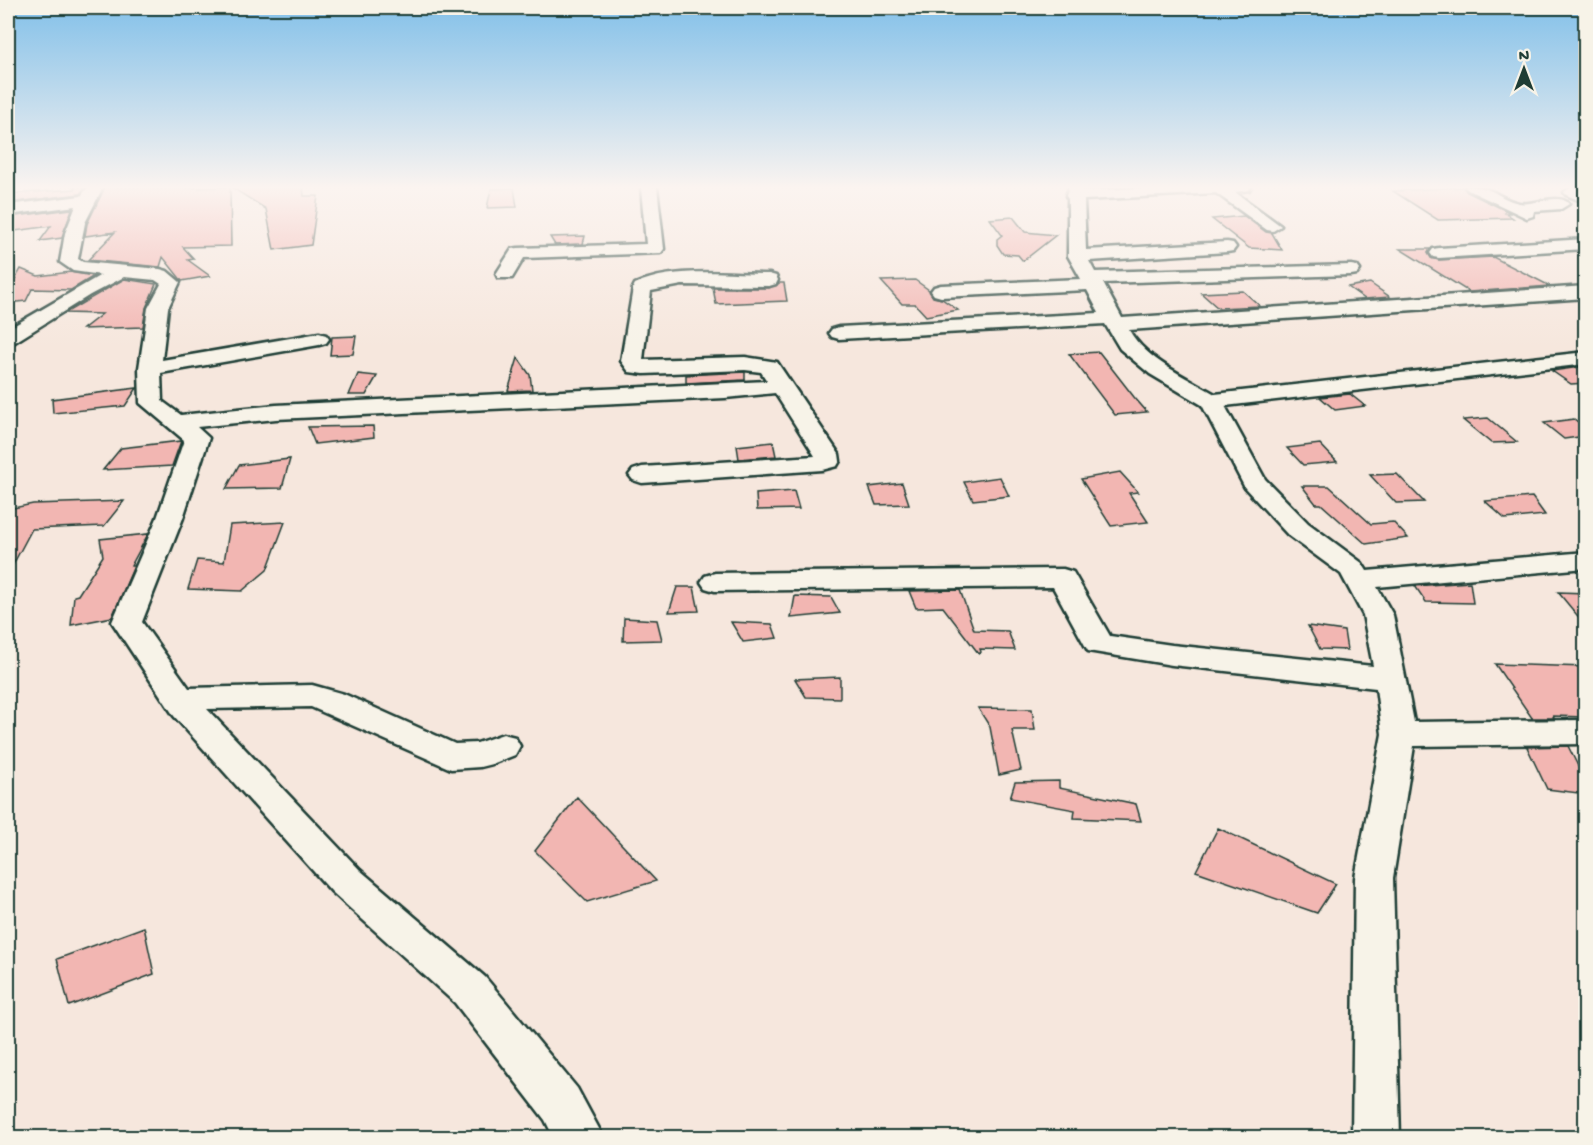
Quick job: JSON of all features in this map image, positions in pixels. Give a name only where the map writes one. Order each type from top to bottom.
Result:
[{"type":"street","points":[[72,240],[68,250],[69,262],[79,267],[160,275],[171,282],[158,308],[150,368],[151,403],[197,438],[170,518],[127,622],[180,699],[346,881],[470,990],[561,1104],[580,1137]]},
{"type":"street","points":[[505,274],[518,253],[655,249],[654,240]]},
{"type":"street","points":[[1082,240],[1087,273],[1127,345],[1150,363],[1211,401],[1254,483],[1298,529],[1352,569],[1378,615],[1399,734],[1374,878],[1376,1137]]},
{"type":"street","points":[[1439,253],[1586,244]]},
{"type":"street","points":[[941,291],[1087,273],[1227,247]]},
{"type":"street","points":[[1087,273],[1351,270]]},
{"type":"street","points":[[8,338],[83,291],[122,271]]},
{"type":"street","points":[[642,475],[826,462],[827,453],[769,367],[761,364],[644,368],[637,367],[632,361],[642,288],[646,284],[660,281],[769,280]]},
{"type":"street","points":[[839,333],[1113,322],[1586,292]]},
{"type":"street","points":[[150,368],[319,339]]},
{"type":"street","points":[[1211,401],[1586,358]]},
{"type":"street","points":[[177,422],[276,412],[725,391],[781,386]]},
{"type":"street","points":[[1358,580],[1586,560]]},
{"type":"street","points":[[715,582],[1063,578],[1099,644],[1172,655],[1391,679]]},
{"type":"street","points":[[180,699],[312,696],[332,702],[451,758],[480,755],[503,746]]},
{"type":"street","points":[[1399,734],[1586,732]]},
{"type":"building","points":[[107,240],[231,240],[231,246],[183,247],[194,259],[188,260],[210,276],[182,281],[163,257],[160,267],[88,260]]},
{"type":"building","points":[[272,240],[312,240],[311,245],[274,250]]},
{"type":"building","points":[[552,240],[584,240],[583,244],[555,245]]},
{"type":"building","points":[[997,240],[1049,240],[1023,261],[1018,255],[1003,254],[997,245]]},
{"type":"building","points":[[1239,240],[1276,240],[1282,250],[1249,248]]},
{"type":"building","points":[[1400,249],[1430,249],[1428,253],[1431,258],[1439,260],[1493,257],[1550,286],[1469,292]]},
{"type":"building","points":[[21,269],[38,276],[71,272],[94,276],[71,290],[32,289],[26,301],[8,303],[8,292]]},
{"type":"building","points":[[124,279],[156,284],[146,308],[143,327],[83,329],[102,314],[65,313]]},
{"type":"building","points":[[915,280],[929,290],[933,297],[942,299],[958,310],[926,316],[915,304],[902,304],[881,281]]},
{"type":"building","points":[[784,283],[787,301],[716,304],[713,288],[769,288]]},
{"type":"building","points":[[1370,283],[1390,297],[1365,299],[1348,287]]},
{"type":"building","points":[[1243,291],[1260,306],[1218,308],[1201,293]]},
{"type":"building","points":[[356,336],[353,354],[330,355],[332,337]]},
{"type":"building","points":[[1099,352],[1147,412],[1115,415],[1069,354]]},
{"type":"building","points":[[518,358],[530,375],[532,390],[508,391]]},
{"type":"building","points":[[1580,367],[1586,371],[1586,383],[1571,384],[1552,371]]},
{"type":"building","points":[[745,372],[745,380],[686,383],[686,375]]},
{"type":"building","points":[[358,374],[377,376],[366,395],[349,395]]},
{"type":"building","points":[[137,388],[125,406],[53,413],[52,399]]},
{"type":"building","points":[[1350,394],[1365,406],[1335,410],[1320,397]]},
{"type":"building","points":[[1488,418],[1517,442],[1491,443],[1463,420]]},
{"type":"building","points":[[1574,419],[1586,428],[1586,436],[1564,439],[1544,423]]},
{"type":"building","points":[[373,426],[374,437],[315,444],[308,427]]},
{"type":"building","points":[[181,441],[172,466],[103,470],[121,448]]},
{"type":"building","points":[[773,442],[776,456],[739,459],[737,446]]},
{"type":"building","points":[[1320,444],[1337,462],[1303,465],[1287,448]]},
{"type":"building","points":[[290,459],[282,488],[226,489],[239,465]]},
{"type":"building","points":[[1120,472],[1138,492],[1129,493],[1148,522],[1111,526],[1081,479]]},
{"type":"building","points":[[1397,474],[1424,502],[1396,503],[1370,475]]},
{"type":"building","points":[[1000,477],[1009,496],[973,500],[964,482]]},
{"type":"building","points":[[902,483],[909,504],[876,505],[869,487]]},
{"type":"building","points":[[1302,486],[1329,486],[1371,524],[1393,522],[1408,538],[1366,544],[1321,504],[1316,504]]},
{"type":"building","points":[[794,491],[799,509],[757,510],[756,494]]},
{"type":"building","points":[[1532,497],[1545,515],[1505,519],[1485,501]]},
{"type":"building","points":[[124,501],[104,526],[32,529],[8,574],[8,509],[33,504]]},
{"type":"building","points":[[285,522],[267,570],[242,591],[188,589],[197,560],[224,562],[230,525]]},
{"type":"building","points":[[148,534],[131,566],[134,566],[112,617],[71,625],[74,596],[78,595],[103,556],[100,539]]},
{"type":"building","points":[[1470,582],[1473,603],[1426,602],[1415,586]]},
{"type":"building","points":[[677,587],[694,587],[699,611],[669,612]]},
{"type":"building","points":[[960,590],[974,630],[1008,631],[1015,650],[980,649],[979,654],[943,607],[916,608],[909,591]]},
{"type":"building","points":[[1558,592],[1586,593],[1586,626]]},
{"type":"building","points":[[795,596],[831,597],[840,613],[791,618]]},
{"type":"building","points":[[624,618],[657,620],[662,640],[623,641]]},
{"type":"building","points":[[731,622],[772,624],[777,638],[743,642]]},
{"type":"building","points":[[1308,626],[1344,631],[1347,650],[1320,649]]},
{"type":"building","points":[[1495,664],[1586,667],[1586,717],[1532,718]]},
{"type":"building","points":[[840,677],[840,698],[806,697],[795,679]]},
{"type":"building","points":[[978,708],[1032,709],[1035,730],[1012,730],[1021,770],[999,775],[990,727]]},
{"type":"building","points":[[1568,746],[1586,782],[1586,794],[1547,789],[1527,747]]},
{"type":"building","points":[[1059,781],[1059,788],[1136,804],[1141,821],[1074,818],[1075,810],[1010,798],[1015,782]]},
{"type":"building","points":[[577,797],[656,881],[587,902],[535,851]]},
{"type":"building","points":[[1218,828],[1336,884],[1317,913],[1196,871]]},
{"type":"building","points":[[144,927],[154,974],[69,1006],[57,959]]}]
